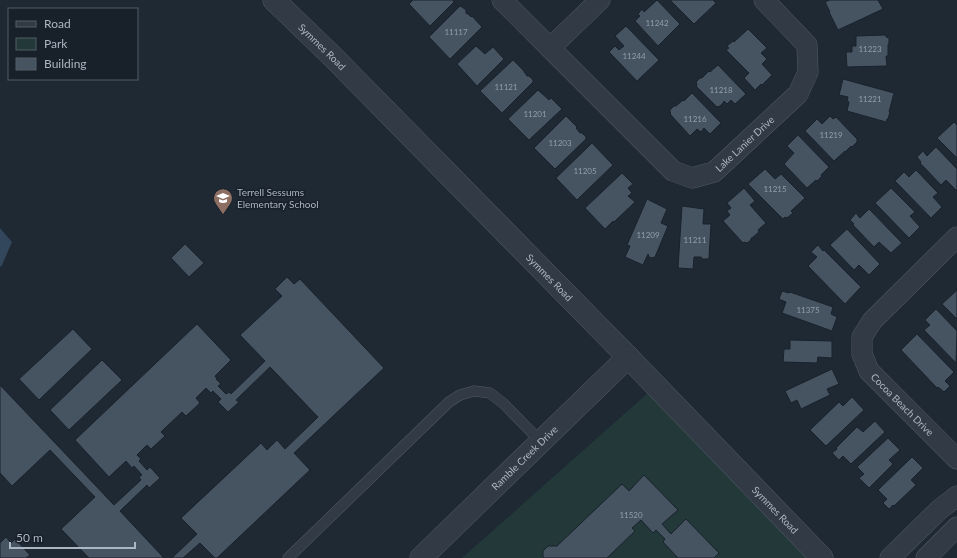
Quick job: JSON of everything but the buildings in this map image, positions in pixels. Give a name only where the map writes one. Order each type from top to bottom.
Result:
[{"type":"street","name":"Symmes Road","points":[[274,0],[334,57],[628,357],[822,558]]},
{"type":"street","name":"Lake Lanier Drive","points":[[502,0],[673,171],[692,178],[714,172],[798,94],[808,72],[807,45],[764,0]]},
{"type":"street","points":[[550,48],[600,0]]},
{"type":"street","name":"Cocoa Beach Drive","points":[[957,237],[872,321],[862,337],[862,354],[869,371],[957,459]]},
{"type":"street","name":"Ramble Creek Drive","points":[[421,558],[628,357]]},
{"type":"street","points":[[890,558],[940,509],[957,496]]},
{"type":"street","points":[[926,558],[952,532],[929,520]]},
{"type":"lane","points":[[288,558],[449,402],[460,395],[474,391],[490,393],[504,404],[541,442]]},
{"type":"green space","points":[[649,392],[808,558],[462,558]]},
{"type":"water","points":[[0,228],[12,242],[0,267]]},
{"type":"place","name":"Terrell Sessums Elementary School","points":[[223,215]]}]
